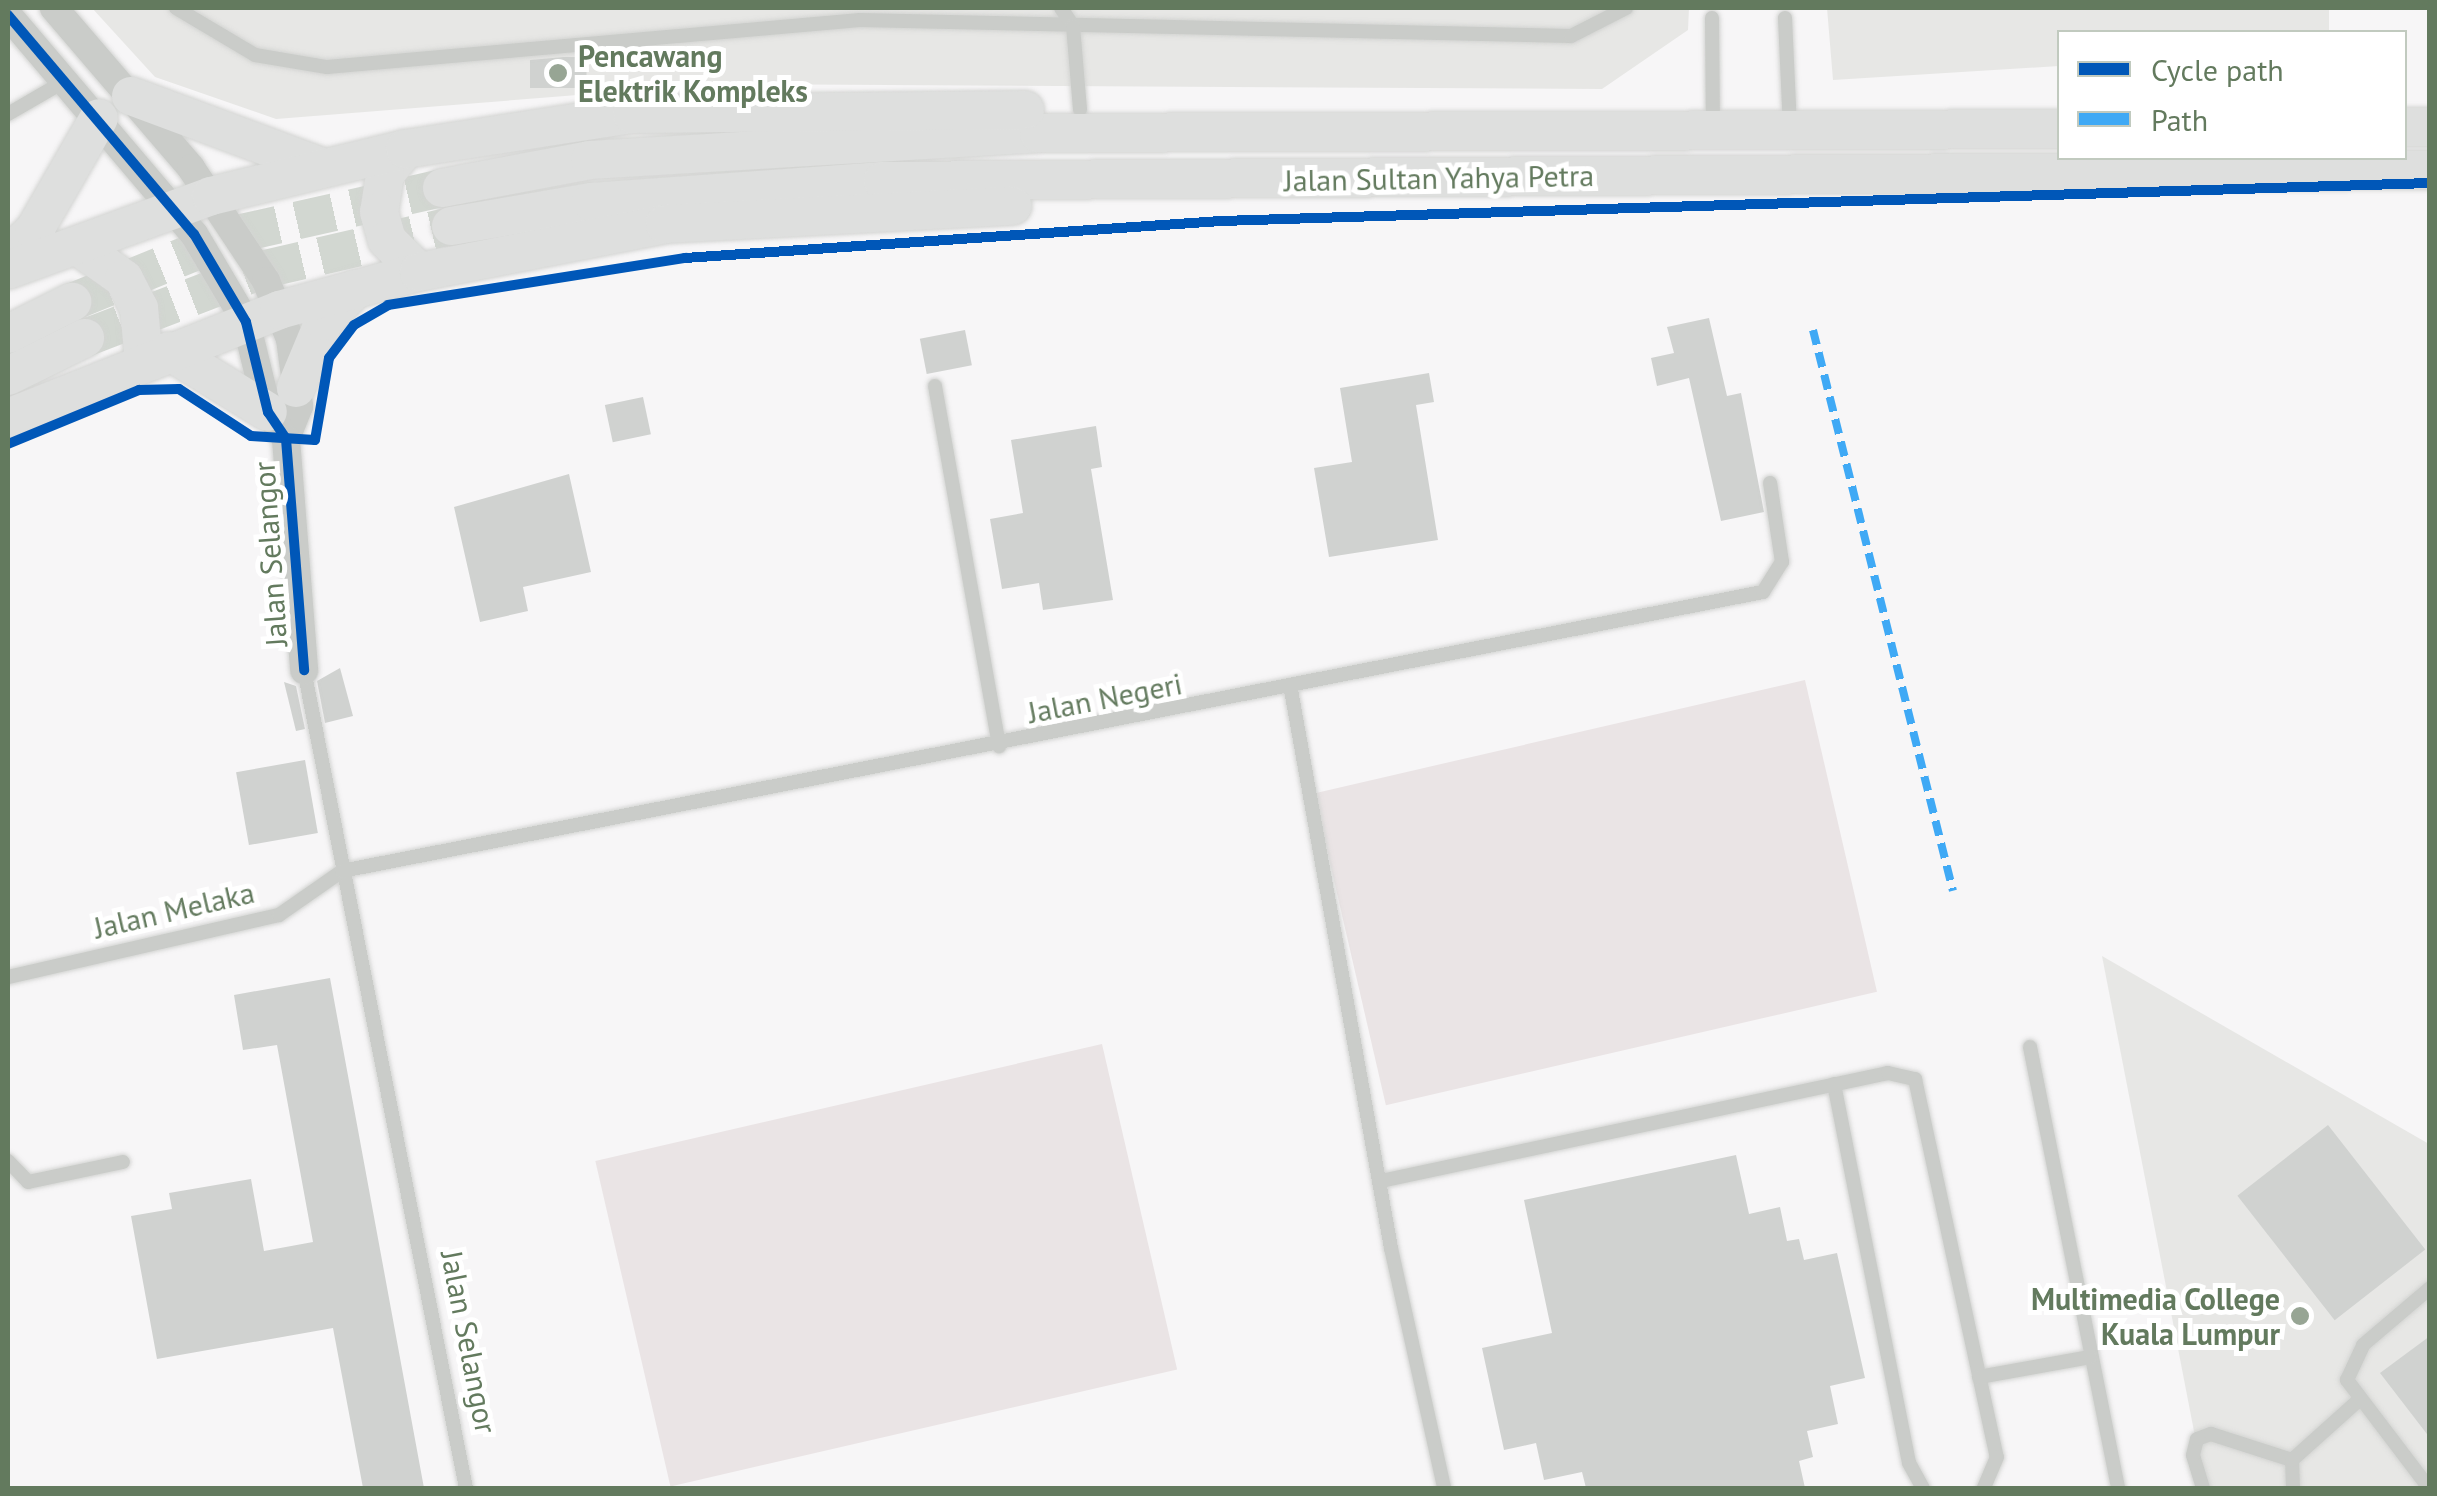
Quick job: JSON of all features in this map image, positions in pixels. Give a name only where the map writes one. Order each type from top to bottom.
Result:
[{"type":"main road","points":[[131,96],[319,166]]},
{"type":"main road","points":[[8,270],[79,248],[174,208],[319,166],[632,114],[1080,110],[1195,133]]},
{"type":"main road","points":[[8,255],[34,231],[99,118]]},
{"type":"main road","name":"Jalan Sultan Yahya Petra","points":[[442,188],[590,160],[1195,133],[2057,129]]},
{"type":"main road","points":[[405,149],[385,174],[379,212],[388,240],[419,272]]},
{"type":"main road","name":"Jalan Sultan Yahya Petra","points":[[451,226],[590,202],[883,181],[1173,181],[2411,165]]},
{"type":"main road","points":[[8,418],[262,316],[419,272],[665,224],[1081,204],[1173,181]]},
{"type":"main road","points":[[79,248],[124,279],[156,356],[277,425]]},
{"type":"main road","points":[[296,388],[324,321],[356,289]]},
{"type":"main road","points":[[8,334],[72,302]]},
{"type":"main road","points":[[8,376],[85,338]]},
{"type":"street","points":[[54,8],[211,196],[262,316]]},
{"type":"street","points":[[8,15],[99,118],[262,316]]},
{"type":"street","name":"Jalan Selangor","points":[[262,316],[296,388],[277,425]]},
{"type":"street","name":"Jalan Selangor","points":[[262,316],[304,670]]},
{"type":"lane","points":[[176,8],[255,56],[327,67],[857,14],[980,24],[1570,36],[1626,8]]},
{"type":"lane","points":[[971,8],[980,24]]},
{"type":"lane","points":[[1061,8],[1073,26],[1080,110]]},
{"type":"lane","points":[[1712,18],[1714,131]]},
{"type":"lane","points":[[1786,18],[1790,130]]},
{"type":"lane","points":[[8,114],[66,81]]},
{"type":"lane","points":[[936,386],[999,746]]},
{"type":"lane","name":"Jalan Negeri","points":[[342,871],[1291,690],[1762,592],[1782,562],[1770,483]]},
{"type":"lane","name":"Jalan Selangor","points":[[304,670],[466,1488]]},
{"type":"lane","points":[[1291,690],[1381,1181],[1444,1488]]},
{"type":"lane","name":"Jalan Melaka","points":[[8,977],[279,914],[342,871]]},
{"type":"lane","points":[[2030,1048],[2118,1488]]},
{"type":"lane","points":[[1381,1181],[1888,1073],[1915,1079],[1997,1457],[1984,1488]]},
{"type":"lane","points":[[1834,1084],[1910,1463],[1923,1488]]},
{"type":"lane","points":[[8,1161],[28,1182],[123,1162]]},
{"type":"lane","points":[[2429,1488],[2347,1380],[2349,1361],[2430,1288]]},
{"type":"lane","points":[[1980,1377],[2090,1356]]},
{"type":"lane","points":[[2292,1460],[2360,1399]]},
{"type":"lane","points":[[2203,1488],[2193,1455],[2211,1434],[2292,1460]]},
{"type":"lane","points":[[2292,1460],[2293,1488]]},
{"type":"shaded area","points":[[92,8],[1689,8],[1688,30],[1602,89],[716,84],[276,119],[155,77]]},
{"type":"shaded area","points":[[1827,8],[2329,8],[2329,30],[2057,30],[2057,66],[1833,80]]},
{"type":"shaded area","points":[[1805,680],[1877,992],[1386,1105],[1314,793]]},
{"type":"shaded area","name":"Multimedia College Kuala Lumpur","points":[[2102,956],[2429,1144],[2429,1488],[2205,1488]]},
{"type":"shaded area","points":[[1102,1044],[1177,1369],[670,1486],[595,1161]]},
{"type":"building","name":"Pencawang Elektrik Kompleks","points":[[587,57],[586,88],[530,88],[530,60]]},
{"type":"building","points":[[1709,318],[1727,396],[1741,393],[1764,512],[1721,521],[1689,378],[1657,386],[1651,358],[1674,353],[1667,327]]},
{"type":"building","points":[[965,330],[972,365],[927,374],[920,339]]},
{"type":"building","points":[[1429,373],[1434,402],[1416,405],[1438,540],[1329,557],[1314,468],[1352,462],[1340,388]]},
{"type":"building","points":[[643,397],[651,434],[613,442],[605,405]]},
{"type":"building","points":[[1096,426],[1102,467],[1091,469],[1113,600],[1043,610],[1039,583],[1002,589],[990,519],[1023,513],[1011,440]]},
{"type":"building","points":[[569,474],[591,572],[523,587],[528,611],[480,622],[454,507]]},
{"type":"building","points":[[340,668],[353,716],[325,723],[317,681]]},
{"type":"building","points":[[284,682],[296,686],[305,729],[296,731]]},
{"type":"building","points":[[305,760],[318,833],[249,845],[236,772]]},
{"type":"building","points":[[330,978],[424,1488],[363,1488],[333,1328],[157,1359],[131,1216],[172,1209],[169,1193],[251,1179],[264,1251],[313,1242],[277,1045],[243,1050],[234,995]]},
{"type":"building","points":[[2328,1125],[2425,1250],[2335,1320],[2237,1196]]},
{"type":"building","points":[[1736,1155],[1749,1214],[1780,1207],[1787,1241],[1799,1239],[1804,1260],[1837,1253],[1865,1378],[1830,1386],[1838,1424],[1807,1431],[1813,1457],[1799,1461],[1805,1488],[1586,1488],[1582,1472],[1544,1480],[1536,1443],[1504,1450],[1482,1348],[1552,1333],[1524,1200]]},
{"type":"building","points":[[2430,1336],[2430,1438],[2380,1373]]},
{"type":"tunnel","points":[[72,302],[241,233],[442,188]]},
{"type":"tunnel","points":[[85,338],[265,269],[451,226]]},
{"type":"marked path","points":[[1813,330],[1953,891]]},
{"type":"cycle path","points":[[8,15],[194,234],[246,322],[268,412],[286,439],[304,670]]},
{"type":"cycle path","points":[[8,444],[139,390],[179,389],[251,436],[315,440],[329,358],[354,325],[388,305],[685,258],[1221,221],[2430,183]]},
{"type":"place","name":"Pencawang Elektrik Kompleks","points":[[558,73]]},
{"type":"place","name":"Multimedia College Kuala Lumpur","points":[[2300,1316]]}]
